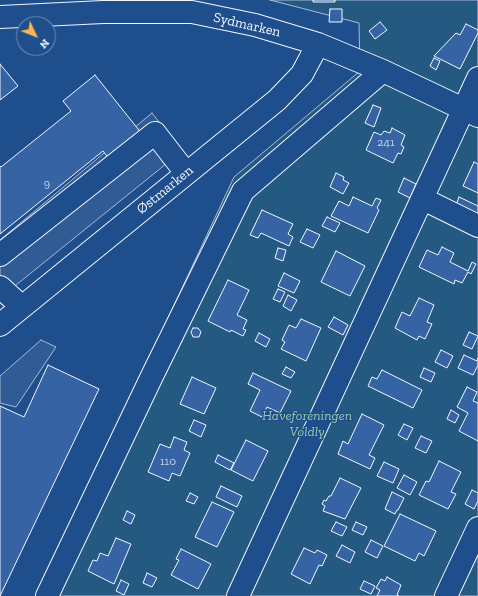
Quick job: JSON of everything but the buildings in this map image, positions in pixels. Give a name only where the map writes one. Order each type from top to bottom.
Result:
[{"type":"street","name":"Sydmarken","points":[[0,17],[103,12],[192,12],[255,25],[318,44],[383,71],[471,113]]},
{"type":"street","name":"Østmarken","points":[[0,325],[277,100],[302,74],[318,44]]},
{"type":"street","points":[[47,596],[148,383],[243,191],[383,71]]},
{"type":"street","points":[[238,596],[423,199],[471,113],[478,78]]},
{"type":"street","points":[[0,255],[155,133],[186,173]]},
{"type":"street","points":[[423,199],[478,226]]},
{"type":"street","points":[[0,287],[22,307]]},
{"type":"street","points":[[446,596],[478,528]]},
{"type":"green space","name":"Haveforeningen Voldly","points":[[270,0],[478,0],[478,596],[38,596],[234,177],[360,71],[359,23]]},
{"type":"shaded area","points":[[152,113],[182,151],[0,298],[0,240]]},
{"type":"shaded area","points":[[41,340],[56,347],[16,407],[0,403],[0,376]]}]
